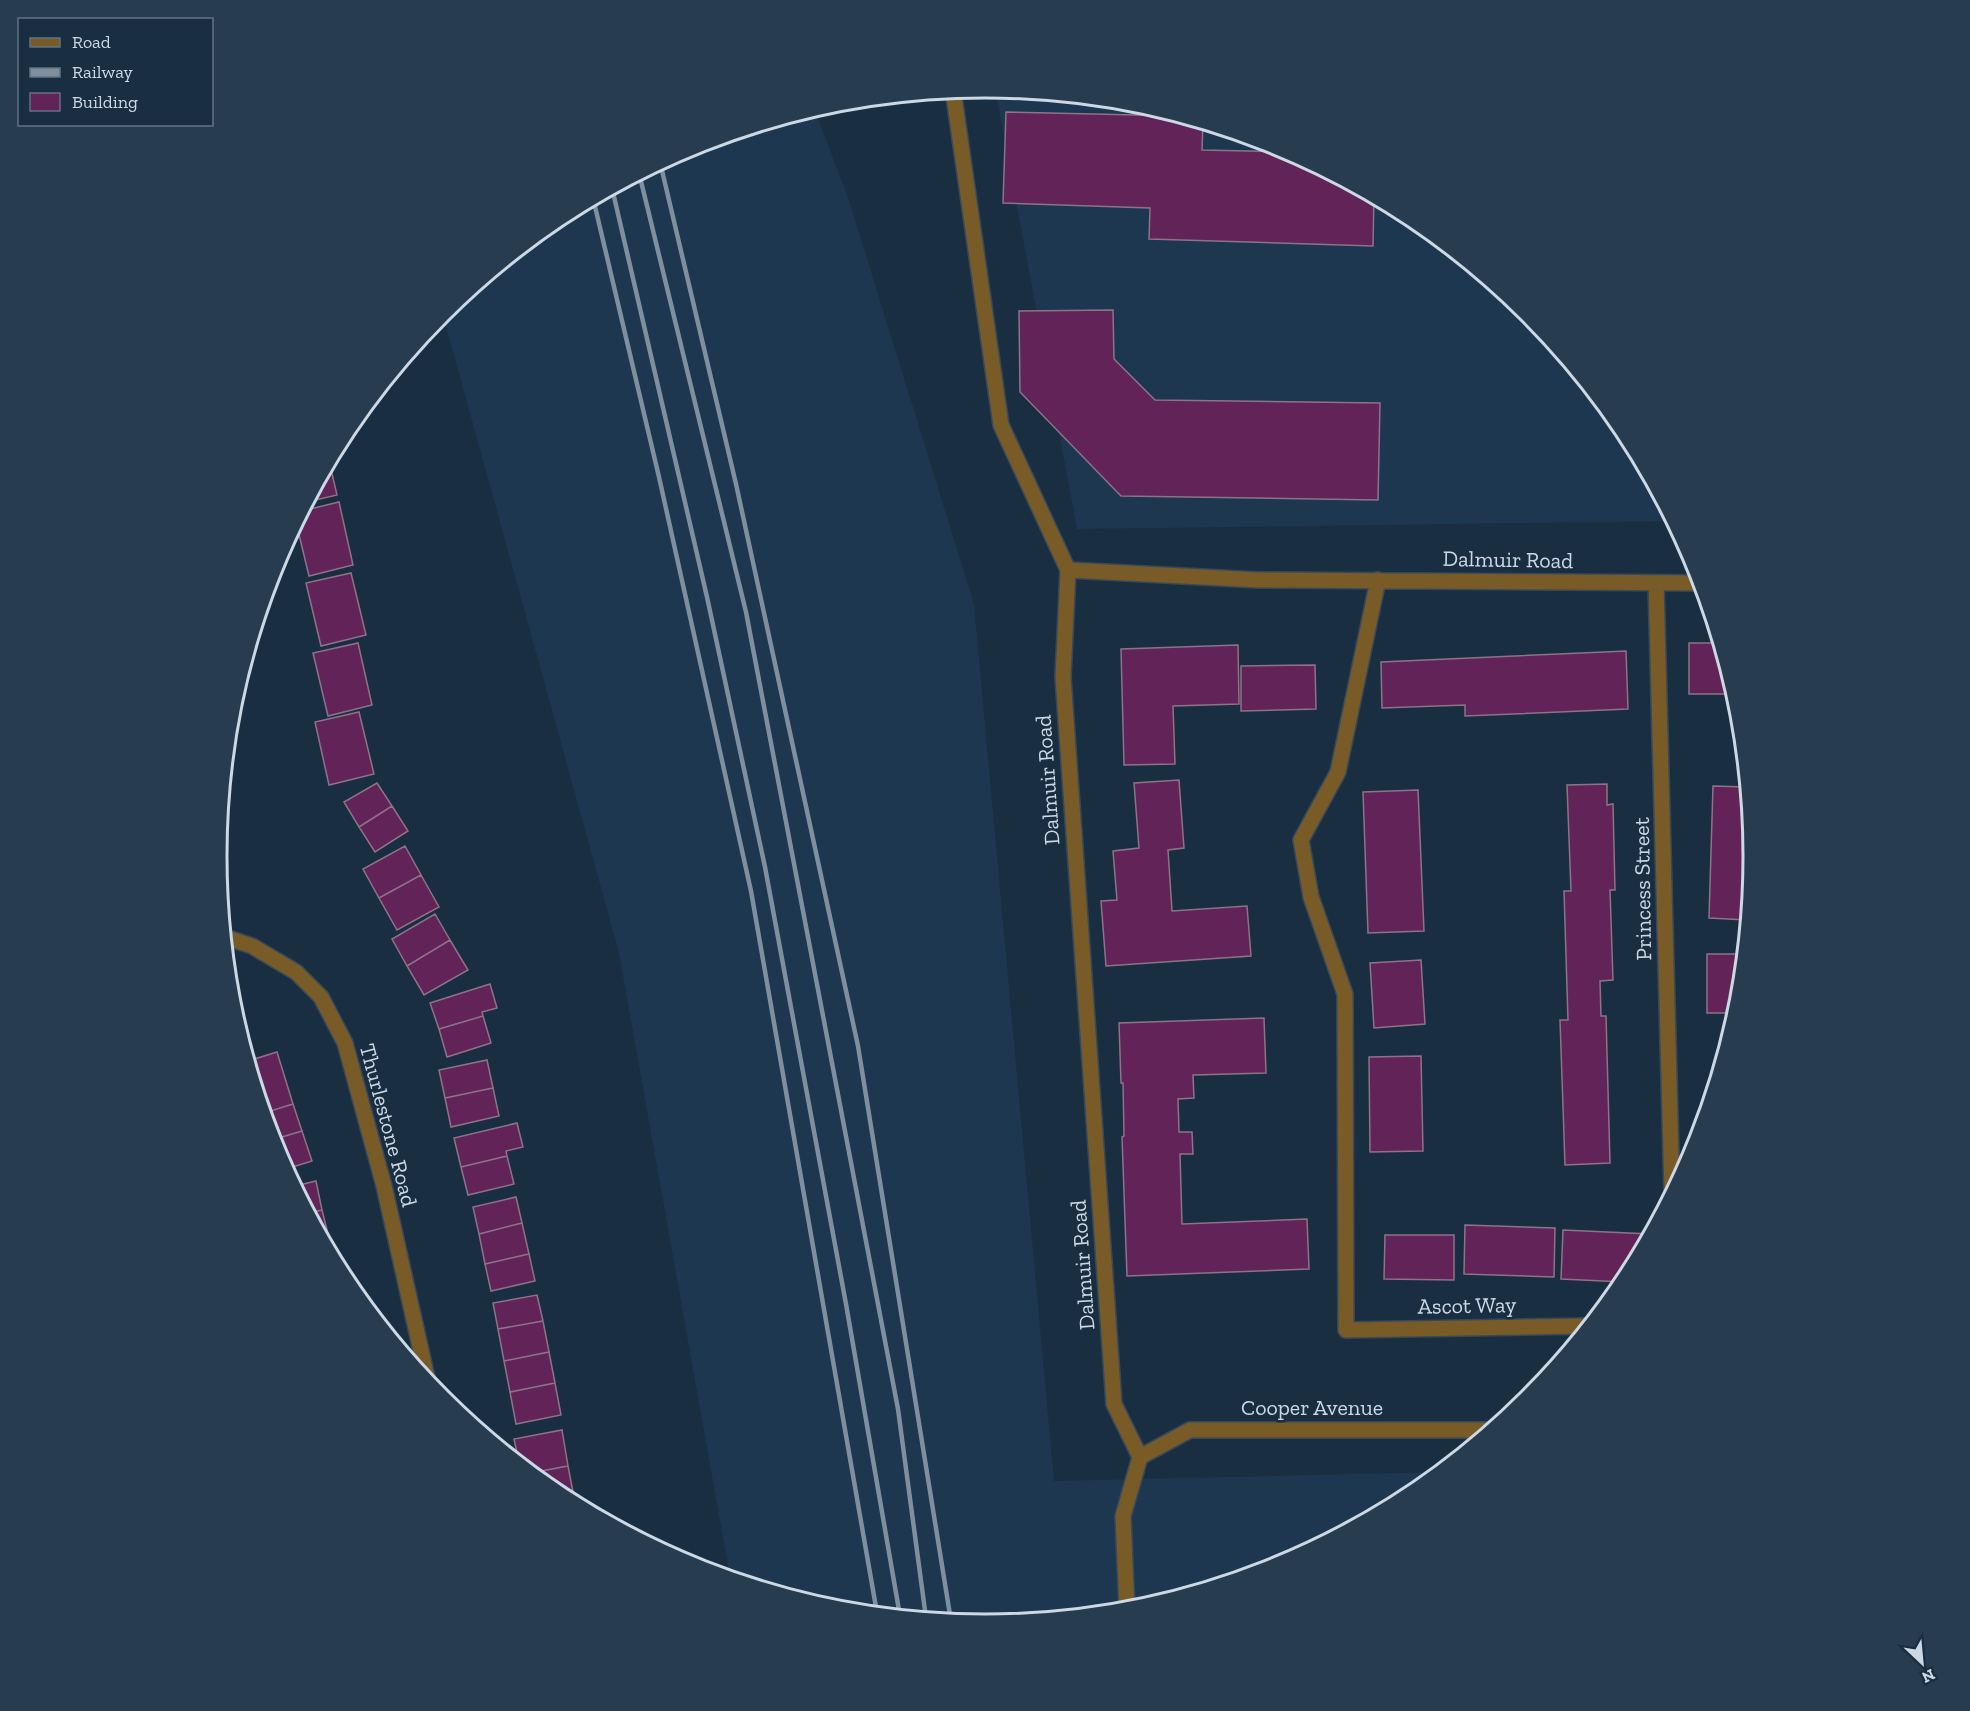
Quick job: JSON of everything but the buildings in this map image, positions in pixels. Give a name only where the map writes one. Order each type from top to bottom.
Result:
[{"type":"street","points":[[953,99],[1001,425],[1068,570]]},
{"type":"street","name":"Dalmuir Road","points":[[1140,1457],[1114,1404],[1063,677],[1068,570],[1259,580],[1692,583]]},
{"type":"street","name":"Ascot Way","points":[[1378,580],[1338,772],[1301,840],[1311,897],[1345,994],[1346,1330],[1579,1326]]},
{"type":"street","name":"Princess Street","points":[[1656,583],[1672,1176]]},
{"type":"street","name":"Thurlestone Road","points":[[232,939],[252,946],[296,972],[321,997],[345,1043],[384,1186],[424,1365]]},
{"type":"street","name":"Cooper Avenue","points":[[1140,1457],[1190,1430],[1479,1430]]},
{"type":"street","points":[[1126,1600],[1124,1516],[1140,1457]]},
{"type":"shaded area","points":[[997,98],[1084,104],[1181,123],[1275,155],[1364,199],[1406,225],[1485,286],[1555,356],[1615,434],[1665,521],[1077,529]]},
{"type":"shaded area","points":[[817,117],[848,197],[974,604],[1054,1481],[1425,1472],[1364,1512],[1275,1556],[1181,1588],[1084,1607],[985,1614],[886,1607],[789,1588],[728,1568],[619,953],[445,324],[485,286],[524,254],[564,225],[606,199],[695,155],[741,138]]},
{"type":"railway","points":[[662,170],[736,484],[858,1046],[950,1613]]},
{"type":"railway","points":[[641,181],[746,612],[898,1409],[925,1611]]},
{"type":"railway","points":[[614,195],[707,597],[765,867],[846,1304],[899,1608]]},
{"type":"railway","points":[[595,206],[659,477],[751,891],[876,1605]]}]
